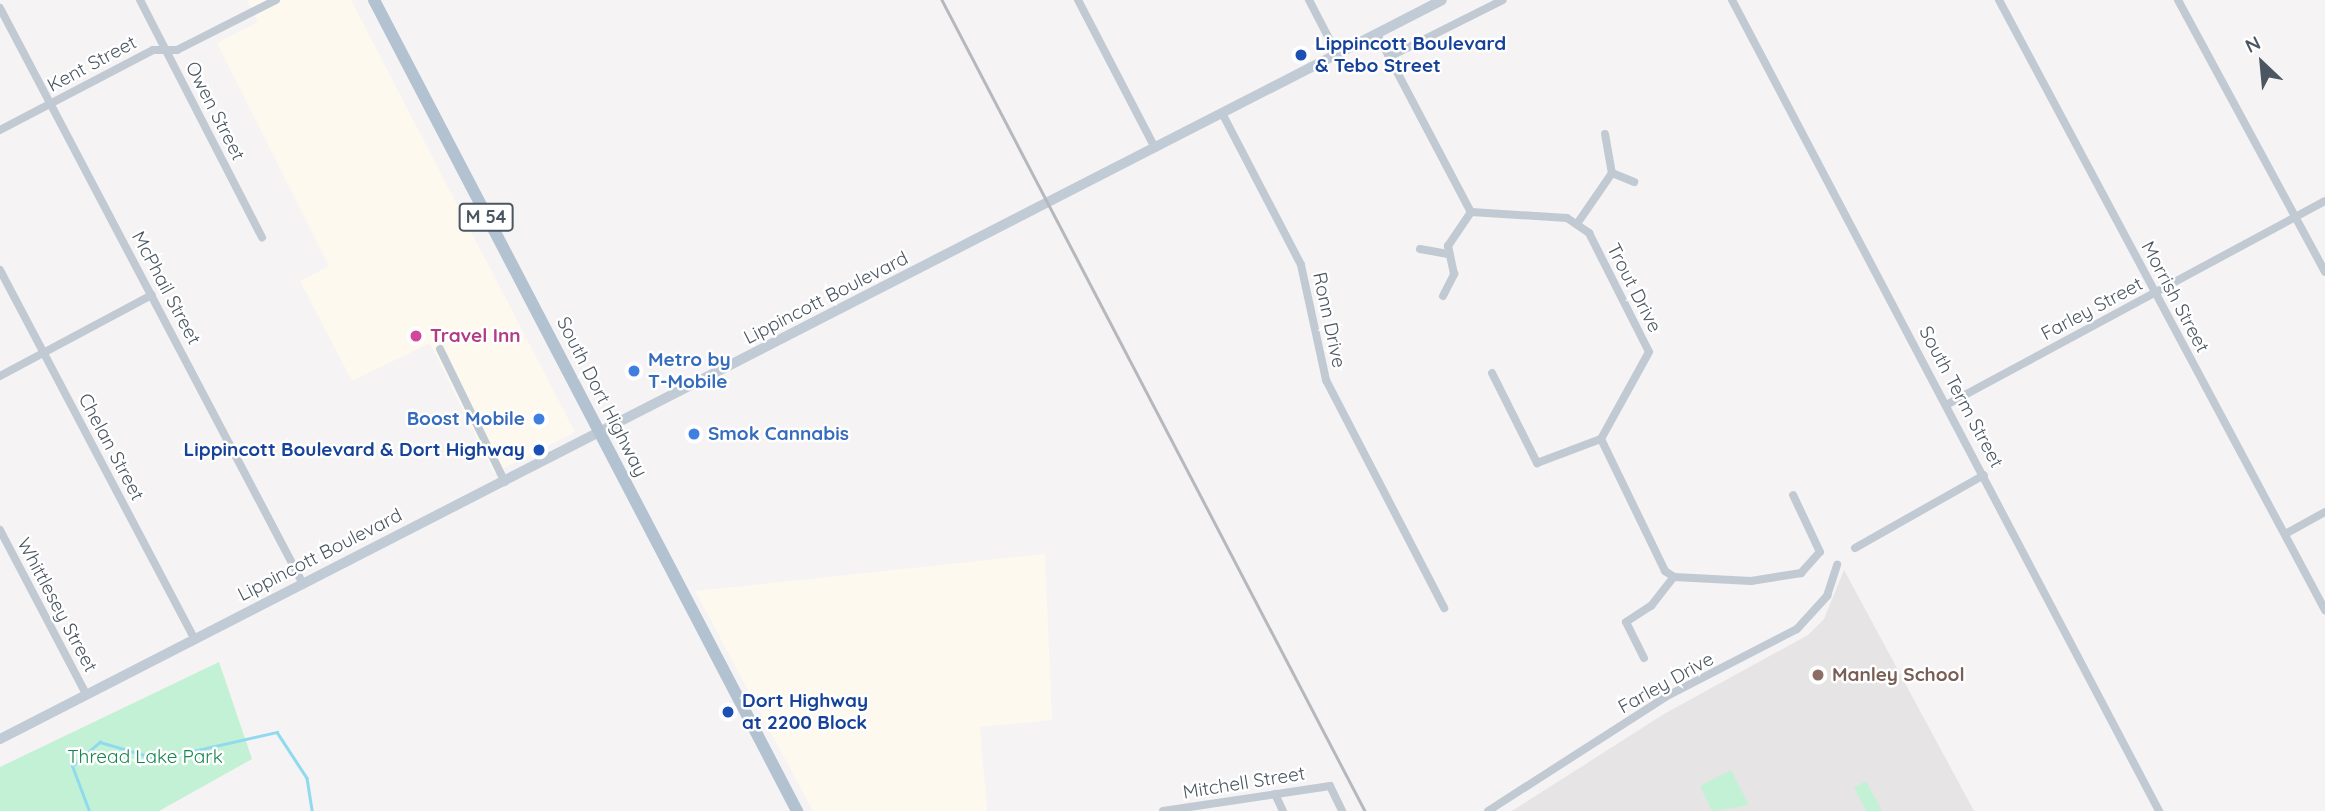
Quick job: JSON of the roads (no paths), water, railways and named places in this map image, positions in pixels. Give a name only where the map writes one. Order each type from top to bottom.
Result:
[{"type":"main road","name":"South Dort Highway","points":[[374,0],[797,811]]},
{"type":"street","name":"Owen Street","points":[[140,0],[262,237]]},
{"type":"street","name":"Kent Street","points":[[0,130],[50,103],[165,49],[177,50],[258,4],[276,0]]},
{"type":"street","points":[[1078,0],[1155,148]]},
{"type":"street","points":[[1309,0],[1337,54]]},
{"type":"street","name":"Lippincott Boulevard","points":[[0,739],[1442,0]]},
{"type":"street","points":[[1389,57],[1503,0]]},
{"type":"street","name":"South Term Street","points":[[1732,0],[1948,404],[2159,811]]},
{"type":"street","name":"Morrish Street","points":[[1999,0],[2287,533],[2325,610]]},
{"type":"street","points":[[2178,0],[2325,272]]},
{"type":"street","name":"McPhail Street","points":[[0,8],[303,584]]},
{"type":"street","points":[[1377,34],[1471,212]]},
{"type":"street","name":"Ronn Drive","points":[[1222,113],[1301,265],[1326,380],[1444,608]]},
{"type":"street","points":[[1471,212],[1579,221],[1612,173],[1605,134]]},
{"type":"street","points":[[1612,173],[1634,182]]},
{"type":"street","name":"Farley Street","points":[[1948,404],[2325,201]]},
{"type":"street","points":[[1443,296],[1454,274],[1448,250],[1471,212]]},
{"type":"street","name":"Trout Drive","points":[[1579,221],[1649,352],[1601,439]]},
{"type":"street","points":[[1420,249],[1448,250]]},
{"type":"street","name":"Chelan Street","points":[[0,270],[195,640]]},
{"type":"street","points":[[0,376],[152,295]]},
{"type":"street","points":[[440,349],[505,482]]},
{"type":"street","points":[[1492,373],[1537,463],[1601,439],[1674,577]]},
{"type":"street","points":[[1855,548],[1984,475]]},
{"type":"street","points":[[1674,577],[1783,580],[1816,563],[1820,552],[1793,495]]},
{"type":"street","points":[[2287,533],[2325,512]]},
{"type":"street","name":"Whittlesey Street","points":[[0,530],[86,694]]},
{"type":"street","name":"Farley Drive","points":[[1488,811],[1669,695],[1797,629],[1827,596],[1837,565]]},
{"type":"street","points":[[1644,658],[1626,622],[1651,606],[1674,577]]},
{"type":"street","name":"Mitchell Street","points":[[1163,811],[1209,807],[1330,786],[1342,811]]},
{"type":"street","points":[[1275,794],[1283,811]]},
{"type":"waterway","points":[[89,811],[72,766],[100,742],[158,759],[277,732],[307,778],[312,811]]},
{"type":"railway","points":[[942,0],[1365,811]]},
{"type":"place","name":"Lippincott Boulevard & Tebo Street","points":[[1301,55]]},
{"type":"place","name":"Travel Inn","points":[[416,336]]},
{"type":"place","name":"Metro by T-Mobile","points":[[634,371]]},
{"type":"place","name":"Boost Mobile","points":[[539,419]]},
{"type":"place","name":"Smok Cannabis","points":[[694,434]]},
{"type":"place","name":"Lippincott Boulevard & Dort Highway","points":[[539,450]]},
{"type":"place","name":"Manley School","points":[[1818,675]]},
{"type":"place","name":"Dort Highway at 2200 Block","points":[[728,712]]},
{"type":"park label","name":"Thread Lake Park","points":[[145,757]]}]
